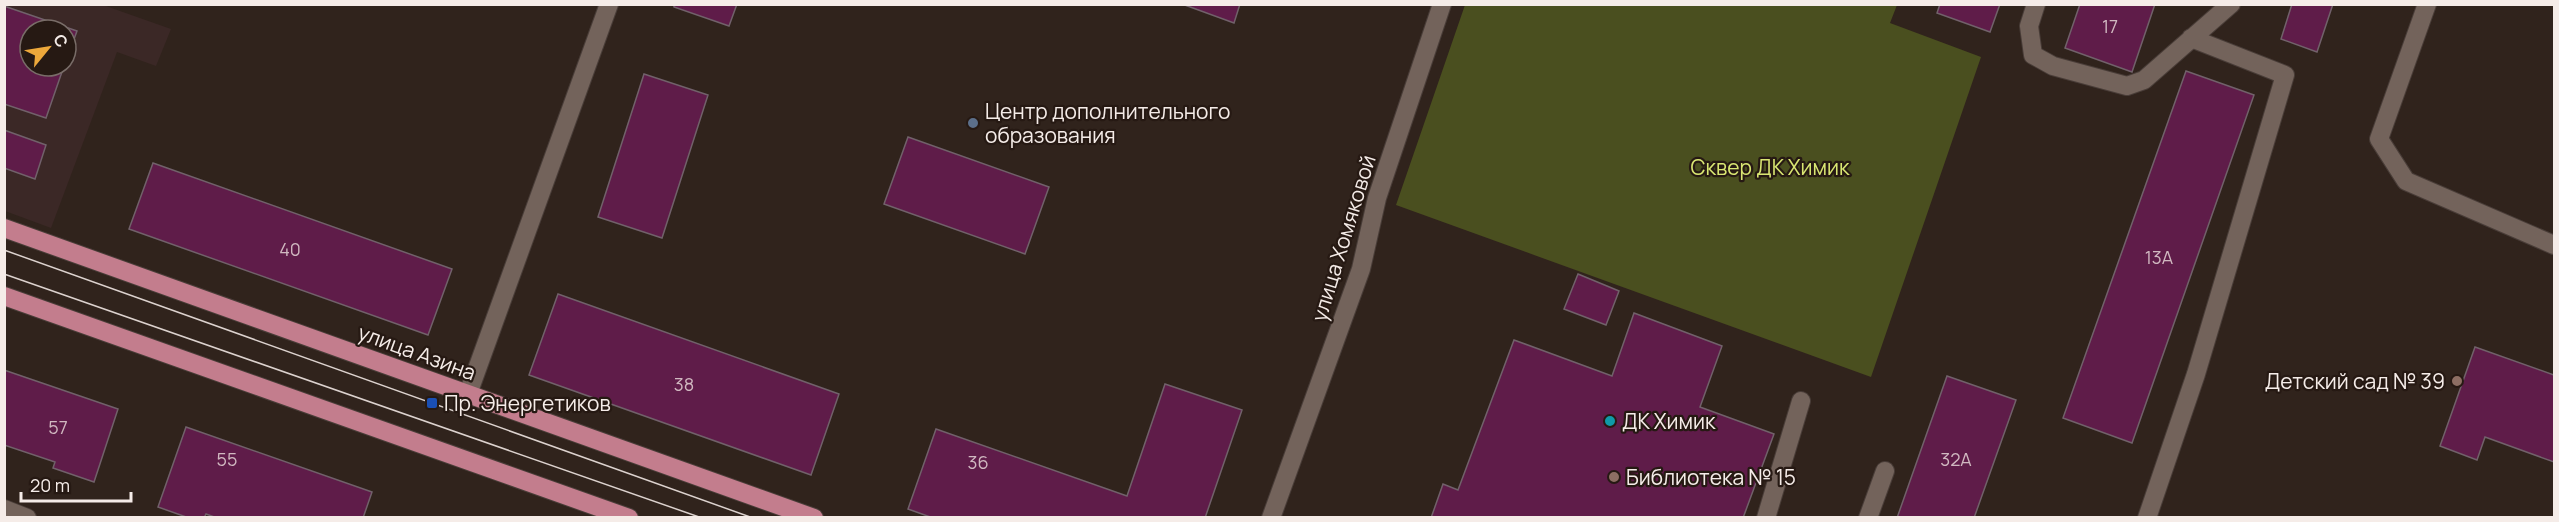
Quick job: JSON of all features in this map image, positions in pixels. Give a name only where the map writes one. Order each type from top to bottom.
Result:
[{"type":"main road","name":"улица Азина","points":[[4,228],[814,518]]},
{"type":"main road","points":[[4,296],[629,518]]},
{"type":"street","points":[[468,394],[609,4]]},
{"type":"street","name":"улица Хомяковой","points":[[1271,518],[1361,269],[1377,198],[1442,4]]},
{"type":"street","points":[[2036,4],[2029,26],[2033,55],[2053,66],[2127,86],[2144,80],[2231,4]]},
{"type":"street","points":[[2427,4],[2379,139],[2406,181],[2554,245]]},
{"type":"street","points":[[2147,518],[2196,374],[2285,75],[2191,38]]},
{"type":"street","points":[[1766,518],[1801,401]]},
{"type":"street","points":[[1868,518],[1886,471]]},
{"type":"shaded area","points":[[5,5],[103,5],[171,29],[156,66],[117,52],[51,228],[5,211]]},
{"type":"green space","name":"Сквер ДК Химик","points":[[1465,5],[1897,5],[1890,23],[1981,57],[1871,377],[1396,205]]},
{"type":"building","points":[[674,4],[737,4],[729,26],[674,7]]},
{"type":"building","points":[[1182,4],[1240,4],[1234,23]]},
{"type":"building","points":[[1940,4],[2000,4],[1990,32],[1937,13]]},
{"type":"building","points":[[2080,4],[2155,4],[2132,72],[2065,48]]},
{"type":"building","points":[[2292,4],[2333,4],[2317,52],[2281,39]]},
{"type":"building","points":[[4,6],[39,18],[18,18],[18,78],[60,78],[46,118],[4,104]]},
{"type":"building","points":[[2186,71],[2254,95],[2132,443],[2063,418]]},
{"type":"building","points":[[644,74],[708,95],[662,238],[598,217]]},
{"type":"building","points":[[4,130],[46,145],[35,179],[4,168]]},
{"type":"building","points":[[908,137],[1049,187],[1025,254],[884,204]]},
{"type":"building","points":[[153,163],[452,269],[428,335],[129,229]]},
{"type":"building","points":[[1578,274],[1619,291],[1606,325],[1564,309]]},
{"type":"building","points":[[558,294],[839,394],[811,475],[529,375]]},
{"type":"building","name":"ДК Химик","points":[[1634,313],[1722,346],[1700,407],[1774,434],[1743,518],[1431,518],[1443,484],[1458,490],[1514,340],[1612,376]]},
{"type":"building","points":[[2475,347],[2554,375],[2554,462],[2485,437],[2477,460],[2440,446]]},
{"type":"building","points":[[4,370],[118,409],[94,482],[53,468],[55,462],[4,445]]},
{"type":"building","points":[[1947,376],[2016,400],[1974,518],[1897,518]]},
{"type":"building","points":[[1165,384],[1242,410],[1205,518],[933,518],[908,509],[936,429],[1127,496]]},
{"type":"building","points":[[186,427],[372,492],[363,518],[217,518],[206,514],[204,518],[189,518],[158,507]]},
{"type":"tram line","points":[[4,250],[753,518]]},
{"type":"tram line","points":[[4,274],[702,518]]},
{"type":"place","name":"Центр дополнительного образования","points":[[973,123]]},
{"type":"place","name":"Детский сад № 39","points":[[2457,381]]},
{"type":"place","name":"Пр. Энергетиков","points":[[432,403]]},
{"type":"place","name":"ДК Химик","points":[[1610,421]]},
{"type":"place","name":"Библиотека № 15","points":[[1614,477]]}]
